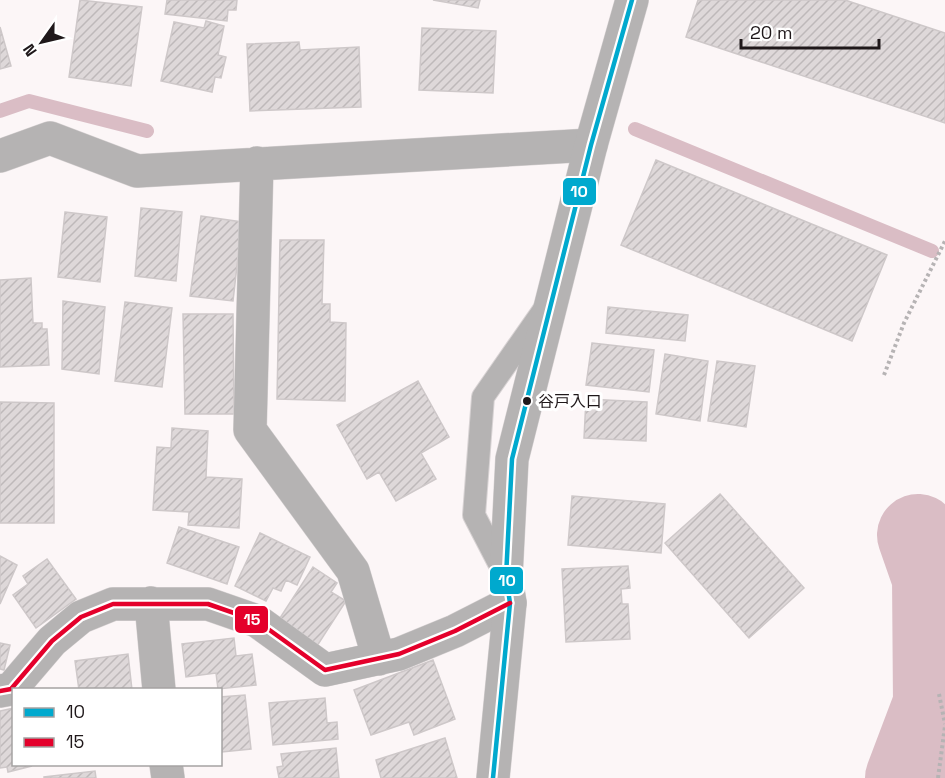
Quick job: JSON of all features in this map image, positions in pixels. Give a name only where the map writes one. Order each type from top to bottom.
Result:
[{"type":"street","points":[[493,778],[508,590],[512,459],[591,145],[632,0]]},
{"type":"street","points":[[0,156],[50,138],[137,171],[591,145]]},
{"type":"street","points":[[257,163],[250,430],[353,571],[378,659]]},
{"type":"street","points":[[0,691],[11,689],[52,641],[81,617],[113,604],[208,604],[257,621],[325,669],[378,659],[455,631],[508,590]]},
{"type":"street","points":[[151,603],[159,688]]},
{"type":"lane","points":[[508,590],[474,515],[483,397],[556,291]]},
{"type":"path","points":[[884,375],[904,322],[945,241]]},
{"type":"path","points":[[938,778],[945,725],[939,694]]},
{"type":"building","points":[[80,0],[142,7],[131,86],[69,77]]},
{"type":"building","points":[[167,0],[237,0],[236,10],[228,10],[227,21],[165,14]]},
{"type":"building","points":[[433,0],[480,0],[478,8]]},
{"type":"building","points":[[698,0],[845,0],[945,33],[945,123],[686,37]]},
{"type":"building","points":[[206,21],[224,26],[218,55],[226,57],[221,78],[215,77],[212,92],[161,81],[174,22],[204,28]]},
{"type":"building","points":[[0,27],[11,66],[0,69]]},
{"type":"building","points":[[422,28],[496,31],[493,93],[419,90]]},
{"type":"building","points":[[299,42],[300,50],[359,47],[361,107],[250,111],[247,44]]},
{"type":"building","points":[[656,160],[887,255],[852,341],[621,245]]},
{"type":"building","points":[[141,208],[182,212],[176,281],[135,276]]},
{"type":"building","points":[[65,212],[107,217],[100,282],[58,277]]},
{"type":"building","points":[[201,216],[242,222],[233,301],[190,296]]},
{"type":"building","points":[[280,240],[324,240],[322,304],[330,304],[330,322],[346,323],[345,401],[277,399]]},
{"type":"building","points":[[31,278],[33,323],[42,323],[42,329],[47,329],[49,365],[0,367],[0,280]]},
{"type":"building","points":[[63,301],[105,307],[99,374],[62,369]]},
{"type":"building","points":[[125,302],[172,308],[162,387],[115,381]]},
{"type":"building","points":[[608,307],[688,315],[685,341],[606,333]]},
{"type":"building","points":[[183,314],[233,314],[234,414],[185,414]]},
{"type":"building","points":[[592,343],[654,350],[649,392],[586,385]]},
{"type":"building","points":[[665,354],[708,361],[700,421],[656,414]]},
{"type":"building","points":[[717,361],[755,366],[746,427],[708,421]]},
{"type":"building","points":[[418,381],[449,437],[421,453],[436,479],[396,501],[379,472],[367,479],[337,425]]},
{"type":"building","points":[[586,399],[647,402],[646,441],[584,438]]},
{"type":"building","points":[[0,402],[54,403],[54,523],[0,523]]},
{"type":"building","points":[[172,428],[208,431],[206,477],[242,479],[239,528],[188,525],[189,512],[153,510],[157,447],[171,448]]},
{"type":"building","points":[[720,494],[804,588],[749,638],[665,543]]},
{"type":"building","points":[[572,496],[665,504],[661,553],[568,545]]},
{"type":"building","points":[[179,527],[239,547],[227,584],[167,563]]},
{"type":"building","points":[[260,533],[310,557],[297,585],[286,580],[281,591],[273,588],[266,601],[235,586]]},
{"type":"building","points":[[0,556],[17,565],[0,604]]},
{"type":"building","points":[[47,559],[76,599],[36,628],[13,595],[28,584],[23,576]]},
{"type":"building","points":[[628,566],[630,588],[621,589],[622,604],[628,604],[630,639],[566,642],[562,569]]},
{"type":"building","points":[[313,567],[337,583],[331,592],[346,601],[317,646],[278,621]]},
{"type":"building","points":[[234,638],[236,656],[252,654],[256,685],[222,689],[218,688],[216,673],[186,677],[182,644]]},
{"type":"building","points":[[0,643],[10,645],[4,670],[0,669]]},
{"type":"building","points":[[128,654],[132,688],[79,688],[75,661]]},
{"type":"building","points":[[433,660],[455,719],[414,735],[409,722],[371,735],[354,690]]},
{"type":"building","points":[[245,695],[251,749],[222,752],[222,697]]},
{"type":"building","points":[[325,698],[327,723],[337,722],[338,739],[273,745],[269,703]]},
{"type":"building","points":[[12,708],[12,766],[32,766],[8,772],[7,767],[0,768],[0,711]]},
{"type":"building","points":[[445,738],[457,778],[381,778],[376,760]]},
{"type":"building","points":[[336,748],[339,778],[279,778],[277,767],[283,766],[281,754]]},
{"type":"building","points":[[95,771],[96,778],[44,778],[44,777]]},
{"type":"waterway","points":[[0,111],[29,101],[147,131]]},
{"type":"waterway","points":[[635,129],[932,251]]},
{"type":"waterway","points":[[906,778],[934,704],[933,578],[918,535]]},
{"type":"transit line","name":"10","points":[[493,778],[510,603],[506,577],[512,459],[591,145],[632,0]]},
{"type":"transit line","name":"15","points":[[0,691],[11,689],[52,641],[81,617],[113,604],[208,604],[257,621],[325,670],[399,654],[455,631],[510,603]]},
{"type":"place","name":"谷戸入口","points":[[527,401]]}]
